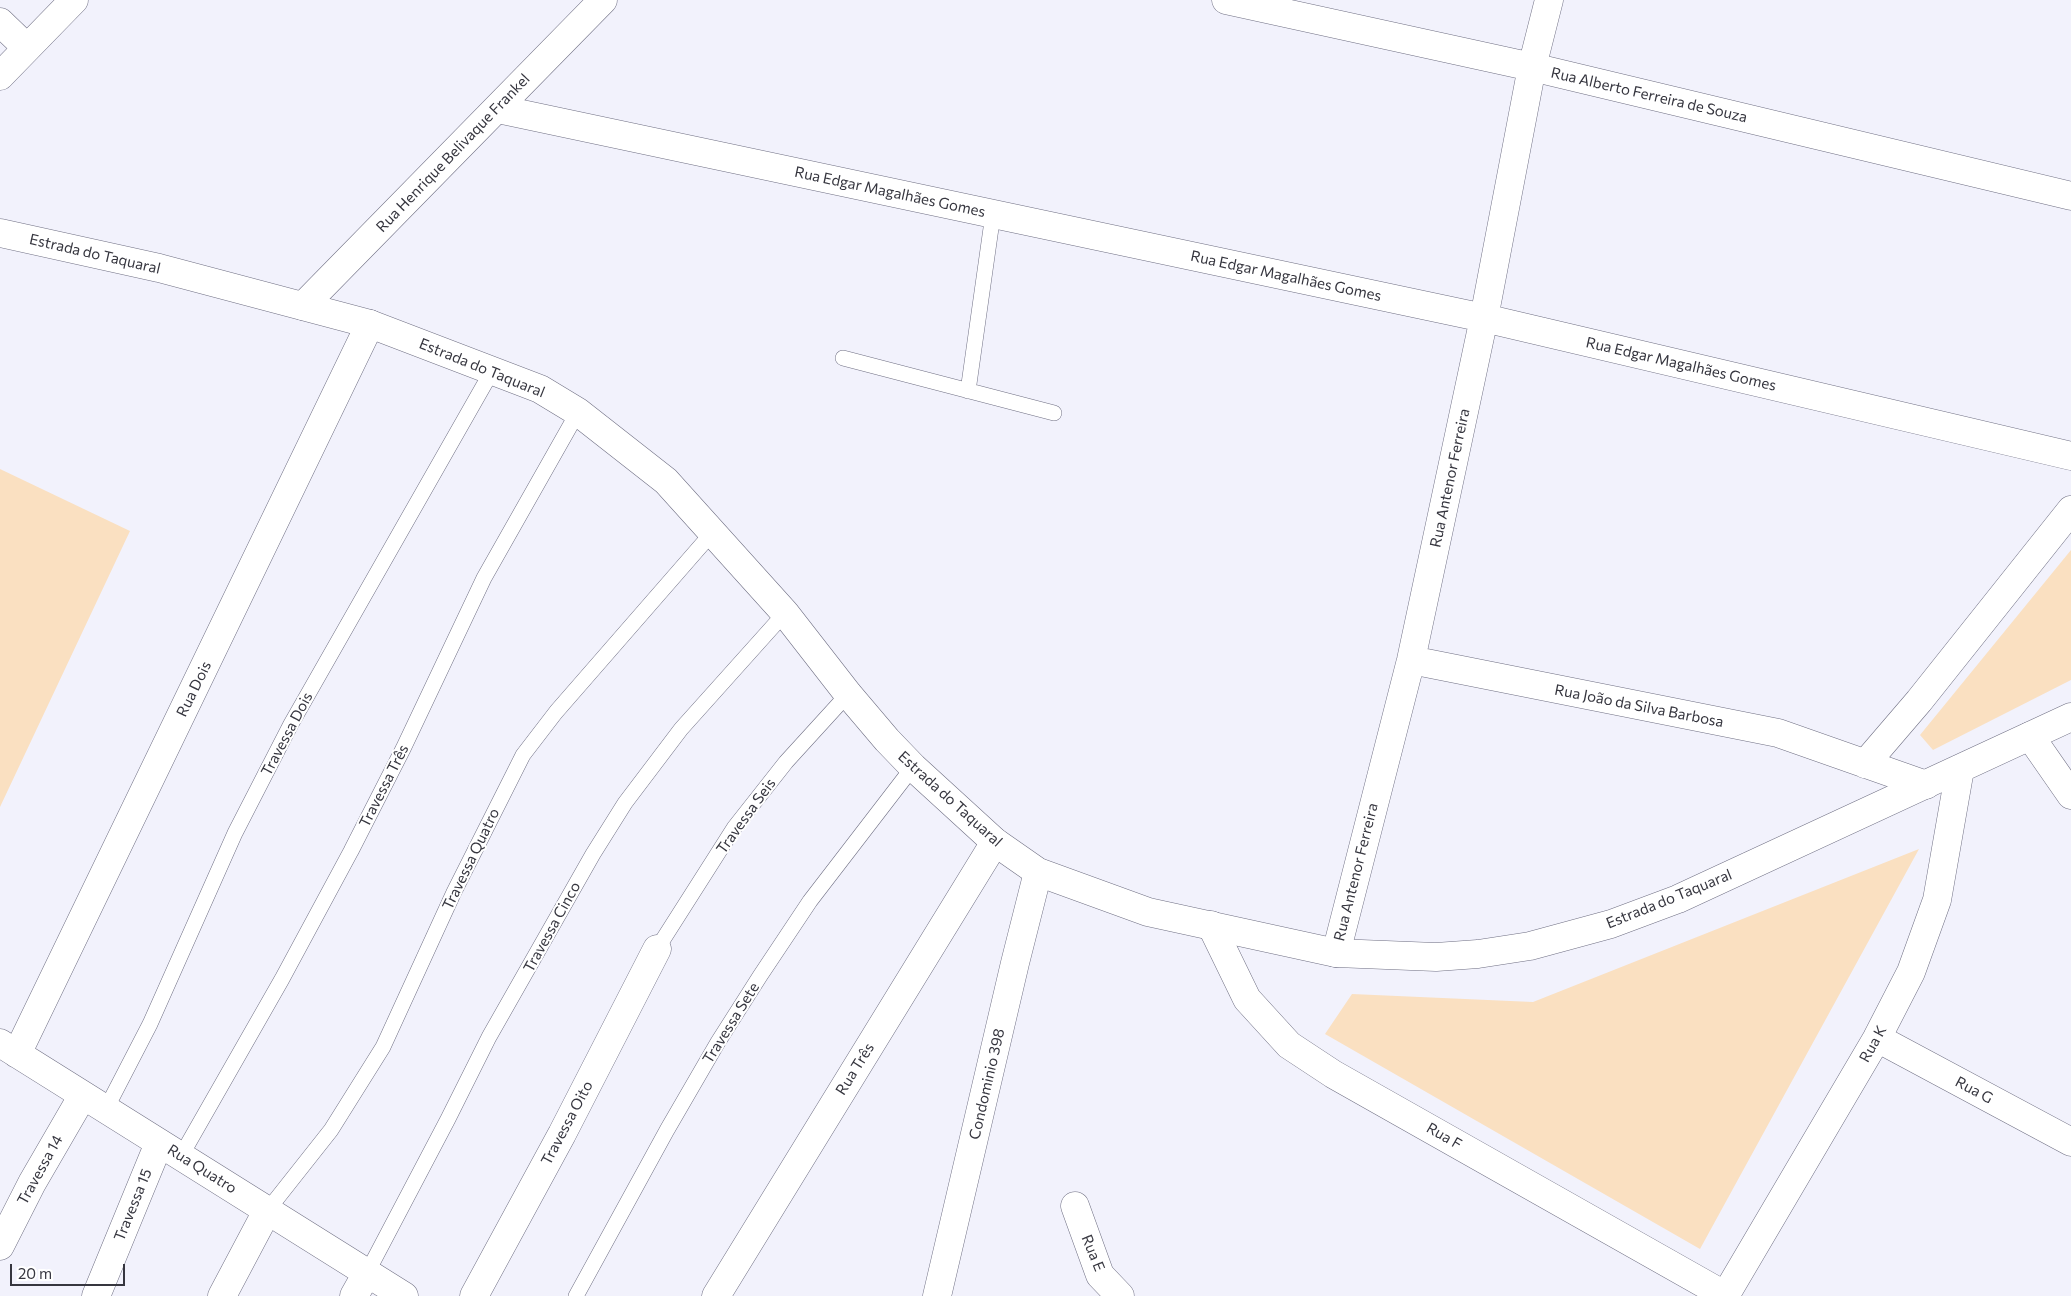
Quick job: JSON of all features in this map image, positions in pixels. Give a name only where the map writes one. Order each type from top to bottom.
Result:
[{"type":"street","points":[[0,76],[74,0]]},
{"type":"street","name":"Rua Henrique Belivaque Frankel","points":[[303,306],[603,0]]},
{"type":"street","name":"Rua Alberto Ferreira de Souza","points":[[1226,0],[1532,67],[2071,196]]},
{"type":"street","name":"Rua Antenor Ferreira","points":[[1336,953],[1411,660],[1484,318],[1532,67],[1548,0]]},
{"type":"street","points":[[0,22],[27,48]]},
{"type":"street","name":"Rua Edgar Magalhães Gomes","points":[[498,109],[1484,318],[2071,456]]},
{"type":"street","name":"Estrada do Taquaral","points":[[0,233],[159,268],[370,324],[540,389],[578,412],[666,481],[785,614],[887,740],[913,767],[995,842],[1038,872],[1148,912],[1336,953],[1436,957],[1478,954],[1530,946],[1611,924],[1678,899],[2071,716]]},
{"type":"street","name":"Rua Dois","points":[[9,1048],[370,324]]},
{"type":"street","points":[[1864,764],[1919,701],[2071,510]]},
{"type":"street","name":"Rua João da Silva Barbosa","points":[[1411,660],[1778,733],[1926,785]]},
{"type":"street","points":[[2030,736],[2071,795]]},
{"type":"street","name":"Rua K","points":[[1725,1296],[1877,1038],[1911,972],[1937,900],[1960,769]]},
{"type":"street","name":"Rua Três","points":[[716,1296],[995,842]]},
{"type":"street","name":"Condominio 398","points":[[937,1296],[1038,872]]},
{"type":"street","name":"Rua F","points":[[1210,925],[1247,999],[1289,1045],[1333,1074],[1725,1296]]},
{"type":"street","name":"Travessa Oito","points":[[474,1296],[562,1134],[657,949]]},
{"type":"street","name":"Rua G","points":[[1877,1038],[2071,1142]]},
{"type":"street","name":"Rua Quatro","points":[[9,1048],[268,1211],[360,1284],[404,1296]]},
{"type":"street","name":"Travessa 14","points":[[0,1246],[32,1182],[82,1095]]},
{"type":"street","name":"Travessa 15","points":[[96,1296],[170,1149]]},
{"type":"street","name":"Rua E","points":[[1075,1206],[1100,1275],[1120,1296]]},
{"type":"street","points":[[222,1296],[268,1211]]},
{"type":"lane","points":[[968,390],[993,214]]},
{"type":"lane","points":[[843,358],[1054,413]]},
{"type":"lane","name":"Travessa Dois","points":[[106,1109],[150,1024],[235,833],[291,724],[492,371]]},
{"type":"lane","name":"Travessa Três","points":[[170,1149],[282,979],[403,749],[484,578],[578,412]]},
{"type":"lane","name":"Travessa Quatro","points":[[268,1211],[330,1130],[383,1047],[454,892],[501,796],[524,755],[556,712],[712,533]]},
{"type":"lane","name":"Travessa Cinco","points":[[360,1284],[448,1119],[489,1037],[593,854],[626,802],[682,729],[785,614]]},
{"type":"lane","name":"Travessa Seis","points":[[657,949],[734,828],[786,762],[848,694]]},
{"type":"lane","name":"Travessa Sete","points":[[576,1296],[718,1042],[760,976],[810,902],[913,767]]},
{"type":"shaded area","points":[[0,469],[130,531],[0,807]]},
{"type":"shaded area","points":[[2071,550],[2071,680],[1933,750],[1920,735]]},
{"type":"shaded area","points":[[1919,849],[1700,1249],[1325,1034],[1352,994],[1533,1002]]}]
